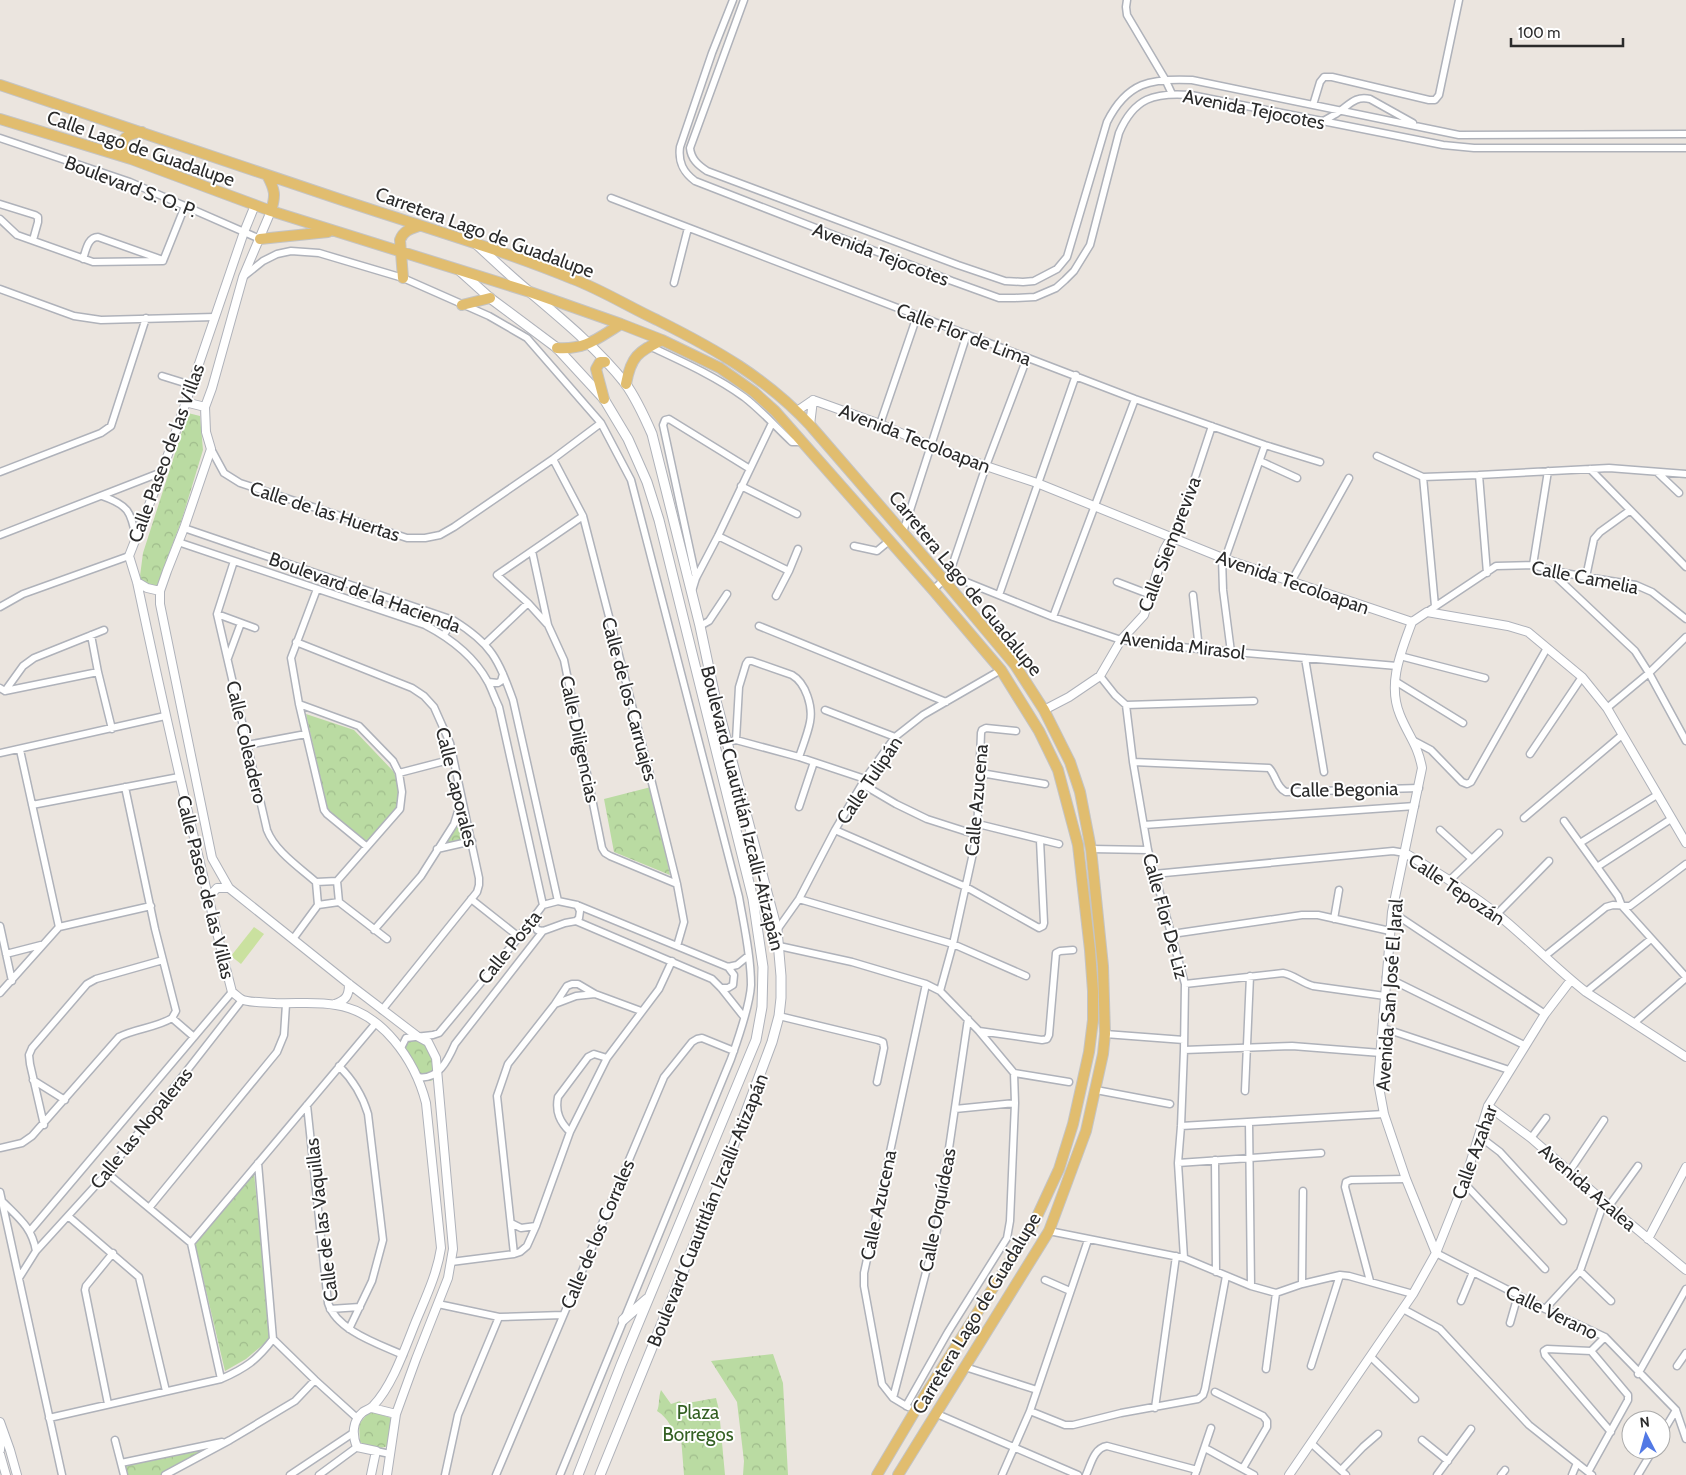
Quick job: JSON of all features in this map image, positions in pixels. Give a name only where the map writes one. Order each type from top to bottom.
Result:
[{"type":"main road","name":"Calle Lago de Guadalupe","points":[[0,85],[267,175]]},
{"type":"main road","name":"Calle Lago de Guadalupe","points":[[0,119],[131,159],[271,211]]},
{"type":"main road","points":[[131,159],[125,152],[123,139],[126,136],[143,132]]},
{"type":"main road","points":[[267,175],[275,198],[271,211]]},
{"type":"main road","name":"Carretera Lago de Guadalupe","points":[[267,175],[575,279],[700,342],[762,381],[797,411],[903,532],[947,577],[1015,665],[1044,710],[1070,762],[1080,792],[1091,849],[1104,966],[1105,1034],[1096,1090],[1086,1131],[1049,1231],[900,1474]]},
{"type":"main road","name":"Carretera Lago de Guadalupe","points":[[271,211],[530,292],[621,324],[662,340],[720,368],[734,377],[775,411],[1001,670],[1039,731],[1058,770],[1078,844],[1094,991],[1089,1052],[1073,1124],[1058,1168],[1034,1223],[931,1387],[910,1409],[877,1475]]},
{"type":"main road","points":[[403,278],[400,240],[402,234],[419,226]]},
{"type":"main road","points":[[260,239],[334,232]]},
{"type":"main road","name":"Boulevard Cuautitlán Izcalli-Atizapán","points":[[476,244],[566,322],[626,384],[652,434],[692,579],[691,593],[715,697],[732,741],[777,930],[779,946],[781,976],[779,1016],[772,1042],[722,1176],[600,1475]]},
{"type":"main road","name":"Boulevard Cuautitlán Izcalli-Atizapán","points":[[460,271],[490,298],[558,348],[604,399],[628,438],[647,482],[659,520],[753,899],[763,967],[762,1007],[756,1040],[649,1297],[578,1475]]},
{"type":"main road","points":[[462,305],[490,298]]},
{"type":"main road","points":[[558,348],[570,349],[588,344],[621,324]]},
{"type":"main road","points":[[626,384],[628,369],[635,356],[662,340]]},
{"type":"main road","points":[[604,399],[596,368],[600,362],[605,362]]},
{"type":"main road","points":[[624,1320],[649,1297]]},
{"type":"main road","points":[[931,1387],[948,1395]]},
{"type":"street","name":"Avenida Tejocotes","points":[[733,0],[680,147],[680,161],[687,175],[695,181],[952,282],[999,298],[1035,296],[1056,288],[1074,271],[1090,245],[1119,134],[1127,118],[1140,104],[1160,95],[1191,95],[1443,145],[1474,148],[1686,148]]},
{"type":"street","name":"Avenida Tejocotes","points":[[744,0],[690,148],[690,154],[694,160],[707,171],[958,265],[1005,280],[1034,281],[1057,268],[1067,257],[1107,122],[1112,111],[1142,84],[1165,79],[1192,80],[1459,135],[1686,134]]},
{"type":"street","points":[[1128,0],[1126,7],[1127,15],[1172,94]]},
{"type":"street","points":[[1313,105],[1320,82],[1324,77],[1332,77],[1435,100],[1439,95],[1459,0]]},
{"type":"street","points":[[1322,122],[1350,102],[1358,98],[1364,98],[1370,99],[1418,126]]},
{"type":"street","name":"Boulevard S. O. P.","points":[[0,138],[130,182],[260,239]]},
{"type":"street","name":"Calle Flor de Lima","points":[[611,198],[1027,358],[1265,445],[1320,462]]},
{"type":"street","points":[[0,204],[38,217],[33,240]]},
{"type":"street","name":"Calle Paseo de las Villas","points":[[255,205],[244,232],[162,472],[128,556],[137,582],[179,777],[232,992],[242,1000],[286,1004],[335,1004],[352,1008],[376,1023],[401,1048],[417,1077],[426,1103],[441,1248],[438,1264],[403,1355],[372,1408],[364,1411],[358,1418]]},
{"type":"street","points":[[164,261],[185,206]]},
{"type":"street","name":"Calle Paseo de las Villas","points":[[271,211],[243,277],[205,407],[206,432],[211,449],[160,591],[161,614],[212,858],[229,888],[382,1010],[428,1042],[436,1058],[453,1249],[448,1278],[396,1414],[387,1475]]},
{"type":"street","points":[[0,219],[17,235],[93,262],[164,261]]},
{"type":"street","points":[[674,284],[688,228]]},
{"type":"street","points":[[83,258],[90,240],[98,236],[164,261]]},
{"type":"street","name":"Boulevard Cuautitlán Izcalli-Atizapán","points":[[243,277],[263,260],[277,254],[291,251],[319,253],[403,278],[489,316],[527,338],[601,423],[632,480],[740,898],[751,986],[734,1052],[560,1475]]},
{"type":"street","points":[[230,273],[243,277]]},
{"type":"street","points":[[0,289],[74,316],[101,320],[215,317]]},
{"type":"street","points":[[880,424],[918,316]]},
{"type":"street","points":[[0,472],[101,433],[111,426],[146,318]]},
{"type":"street","points":[[903,532],[967,334]]},
{"type":"street","points":[[649,346],[681,360],[746,399],[792,442],[799,442],[801,440]]},
{"type":"street","points":[[933,590],[947,577],[1027,358]]},
{"type":"street","points":[[999,595],[1076,375]]},
{"type":"street","points":[[162,376],[191,385]]},
{"type":"street","points":[[1053,617],[1135,398]]},
{"type":"street","points":[[797,411],[814,400]]},
{"type":"street","name":"Avenida Tecoloapan","points":[[810,425],[814,400],[880,424],[931,446],[1037,483],[1224,559],[1412,622]]},
{"type":"street","points":[[185,402],[205,407]]},
{"type":"street","points":[[692,579],[663,425],[665,420],[669,420],[750,469]]},
{"type":"street","name":"Calle de las Huertas","points":[[211,449],[224,473],[240,483],[407,538],[425,538],[440,534],[454,527],[553,459],[601,423]]},
{"type":"street","points":[[692,579],[718,536],[772,423]]},
{"type":"street","name":"Calle Siempreviva","points":[[1044,710],[1069,697],[1100,676],[1120,640],[1144,615],[1164,550],[1168,543],[1175,538],[1212,426]]},
{"type":"street","points":[[1231,652],[1223,590],[1224,559],[1265,445]]},
{"type":"street","points":[[1377,456],[1423,476],[1609,468],[1686,474]]},
{"type":"street","name":"Calle de los Carruajes","points":[[553,459],[583,516],[678,884],[684,922],[678,946]]},
{"type":"street","points":[[1260,461],[1297,478]]},
{"type":"street","points":[[1590,469],[1629,511],[1685,564]]},
{"type":"street","points":[[1533,564],[1548,471]]},
{"type":"street","points":[[0,535],[162,472]]},
{"type":"street","points":[[1658,473],[1679,493]]},
{"type":"street","points":[[1479,475],[1487,573]]},
{"type":"street","points":[[1423,476],[1435,606]]},
{"type":"street","points":[[1291,582],[1349,478]]},
{"type":"street","points":[[741,486],[797,514]]},
{"type":"street","points":[[102,496],[118,502],[126,510],[133,524],[136,540]]},
{"type":"street","points":[[1586,577],[1594,540],[1600,532],[1629,511]]},
{"type":"street","points":[[548,624],[497,575],[583,516]]},
{"type":"street","name":"Boulevard de la Hacienda","points":[[184,528],[453,620],[472,632],[485,644],[495,657],[513,700],[558,901]]},
{"type":"street","points":[[718,536],[786,569]]},
{"type":"street","points":[[854,546],[877,551],[889,541]]},
{"type":"street","name":"Boulevard de la Hacienda","points":[[178,542],[316,592],[425,625],[444,635],[457,645],[488,682],[499,707],[544,904]]},
{"type":"street","points":[[776,596],[786,569],[798,548]]},
{"type":"street","name":"Calle Diligencias","points":[[532,551],[548,624],[564,660],[602,848],[610,856],[678,884]]},
{"type":"street","points":[[0,607],[23,594],[128,556]]},
{"type":"street","points":[[234,561],[217,614],[255,628]]},
{"type":"street","name":"Calle Camelia","points":[[1427,612],[1496,566],[1533,564],[1549,570],[1636,585],[1652,592],[1686,619]]},
{"type":"street","points":[[1549,570],[1635,652],[1649,673],[1686,741]]},
{"type":"street","name":"Avenida Mirasol","points":[[947,577],[1120,640],[1198,649],[1397,666]]},
{"type":"street","points":[[137,582],[147,588],[160,591]]},
{"type":"street","points":[[1117,582],[1151,595]]},
{"type":"street","points":[[316,592],[291,658],[299,704],[324,810],[366,846]]},
{"type":"street","points":[[700,626],[709,621],[727,594]]},
{"type":"street","points":[[1193,595],[1198,649]]},
{"type":"street","points":[[485,644],[528,603]]},
{"type":"street","points":[[1412,622],[1427,612],[1508,626],[1528,632],[1582,677],[1607,708],[1686,843]]},
{"type":"street","name":"Calle Coleadero","points":[[217,614],[270,838],[275,845],[316,882]]},
{"type":"street","points":[[444,635],[453,620]]},
{"type":"street","name":"Avenida San José El Jaral","points":[[1412,622],[1397,666],[1395,681],[1396,703],[1400,717],[1420,754],[1422,768],[1392,912],[1378,1082],[1384,1114],[1406,1179],[1436,1253]]},
{"type":"street","points":[[228,659],[241,623]]},
{"type":"street","points":[[759,626],[946,702]]},
{"type":"street","points":[[3,690],[23,666],[34,658],[104,630]]},
{"type":"street","points":[[91,635],[112,729]]},
{"type":"street","points":[[1607,708],[1649,673],[1684,640]]},
{"type":"street","points":[[1684,640],[1686,649]]},
{"type":"street","name":"Calle Caporales","points":[[296,642],[412,688],[424,696],[434,707],[441,719],[450,743],[472,841],[479,885],[477,892],[471,899]]},
{"type":"street","points":[[1414,741],[1431,750],[1462,782],[1467,784],[1471,782],[1547,648]]},
{"type":"street","points":[[1400,656],[1485,678]]},
{"type":"street","points":[[1305,658],[1324,772]]},
{"type":"street","points":[[800,757],[811,720],[806,689],[792,675],[748,661],[739,687],[732,741],[814,762],[864,782],[896,804],[927,819],[978,835]]},
{"type":"street","name":"Calle Tulipán","points":[[777,930],[799,899],[835,830],[864,782],[895,737],[916,720],[1001,670]]},
{"type":"street","points":[[3,690],[98,672]]},
{"type":"street","points":[[488,682],[498,683],[501,681],[503,674]]},
{"type":"street","points":[[1100,676],[1115,695],[1126,705],[1254,701]]},
{"type":"street","points":[[1530,754],[1582,677]]},
{"type":"street","points":[[1395,681],[1463,723]]},
{"type":"street","points":[[299,704],[359,726],[392,761],[399,773],[402,792],[400,809],[337,881],[339,902],[387,939]]},
{"type":"street","name":"Calle Flor De Liz","points":[[1126,705],[1133,762],[1148,850],[1185,984],[1184,1050],[1178,1163],[1184,1258]]},
{"type":"street","points":[[825,710],[895,737]]},
{"type":"street","points":[[0,753],[165,716]]},
{"type":"street","name":"Calle Azucena","points":[[940,990],[953,944],[978,835],[982,730],[986,728],[1016,731]]},
{"type":"street","points":[[248,746],[306,734]]},
{"type":"street","points":[[1524,818],[1622,735]]},
{"type":"street","points":[[20,750],[59,927]]},
{"type":"street","points":[[399,773],[453,759]]},
{"type":"street","points":[[799,807],[814,762]]},
{"type":"street","name":"Calle Begonia","points":[[1133,762],[1268,768],[1272,770],[1280,788],[1286,792],[1419,788]]},
{"type":"street","points":[[981,772],[1045,784]]},
{"type":"street","points":[[32,805],[179,777]]},
{"type":"street","points":[[0,1148],[22,1143],[44,1125],[119,1037],[130,1031],[165,1022],[172,1018],[176,1011],[163,960],[126,787]]},
{"type":"street","points":[[1580,843],[1657,795]]},
{"type":"street","points":[[374,930],[421,876],[454,824],[462,800]]},
{"type":"street","points":[[1144,825],[1415,806]]},
{"type":"street","points":[[1597,867],[1671,819]]},
{"type":"street","points":[[1564,821],[1618,896],[1622,906],[1686,978],[1634,1023]]},
{"type":"street","points":[[978,824],[1059,844]]},
{"type":"street","points":[[835,830],[966,887],[1039,928],[1044,923],[1040,840]]},
{"type":"street","points":[[1440,830],[1472,859]]},
{"type":"street","points":[[1450,880],[1499,833]]},
{"type":"street","points":[[438,849],[472,841]]},
{"type":"street","points":[[1091,849],[1148,850]]},
{"type":"street","name":"Calle Tepozán","points":[[1154,874],[1393,852],[1405,853],[1450,880],[1497,914],[1586,992],[1685,1056]]},
{"type":"street","points":[[1497,914],[1549,861]]},
{"type":"street","points":[[1545,956],[1606,907],[1613,905],[1630,906],[1686,864]]},
{"type":"street","points":[[293,939],[318,906],[316,882],[337,881]]},
{"type":"street","points":[[208,898],[217,888],[229,888]]},
{"type":"street","points":[[1334,919],[1339,890]]},
{"type":"street","points":[[382,1010],[471,899],[519,937]]},
{"type":"street","points":[[799,899],[953,944],[1026,976]]},
{"type":"street","name":"Calle Posta","points":[[401,1048],[406,1038],[439,1033],[544,904],[558,901],[577,905],[728,967]]},
{"type":"street","points":[[318,906],[339,902]]},
{"type":"street","points":[[577,905],[580,911],[576,922],[712,979],[744,1017]]},
{"type":"street","points":[[0,994],[59,927],[151,906]]},
{"type":"street","points":[[1392,912],[1545,1014]]},
{"type":"street","points":[[417,1077],[428,1077],[438,1071],[448,1060],[455,1044],[543,931],[537,930],[535,926],[537,914]]},
{"type":"street","points":[[1172,934],[1302,915],[1318,916],[1390,931]]},
{"type":"street","name":"Calle Posta","points":[[543,931],[565,923],[576,922]]},
{"type":"street","points":[[0,926],[12,980]]},
{"type":"street","points":[[1586,992],[1651,939]]},
{"type":"street","points":[[6,954],[42,945]]},
{"type":"street","points":[[779,946],[852,962],[940,990],[980,1031],[1014,1073],[1015,1103],[1010,1221],[1007,1238],[948,1332],[910,1409]]},
{"type":"street","points":[[980,1031],[1042,1040],[1047,1039],[1049,1035],[1056,953],[1073,950]]},
{"type":"street","points":[[721,988],[728,988],[733,985],[734,975],[728,967],[737,965],[748,956]]},
{"type":"street","points":[[44,1125],[33,1080],[30,1055],[32,1048],[87,984],[96,979],[163,960]]},
{"type":"street","points":[[451,1262],[514,1254],[524,1249],[536,1226],[570,1132],[606,1058],[659,989],[672,961]]},
{"type":"street","points":[[1185,984],[1283,973],[1313,986],[1385,996]]},
{"type":"street","points":[[1245,1091],[1250,976]]},
{"type":"street","points":[[1386,977],[1524,1045]]},
{"type":"street","name":"Calle Azahar","points":[[1436,1253],[1464,1183],[1488,1106],[1524,1045],[1571,980]]},
{"type":"street","points":[[335,1004],[344,1001],[347,997],[349,984]]},
{"type":"street","points":[[514,1254],[497,1096],[508,1064],[568,986],[572,984],[578,984],[595,994],[642,1011]]},
{"type":"street","name":"Calle Azucena","points":[[910,1409],[893,1398],[882,1384],[864,1286],[864,1273],[926,984]]},
{"type":"street","name":"Calle las Nopaleras","points":[[30,1231],[232,992]]},
{"type":"street","points":[[555,1004],[576,996],[595,994]]},
{"type":"street","name":"Calle las Nopaleras","points":[[19,1278],[36,1251],[107,1174],[242,1000]]},
{"type":"street","points":[[149,1208],[276,1052],[284,1035],[286,1004]]},
{"type":"street","points":[[779,1016],[883,1042],[884,1048],[877,1082]]},
{"type":"street","points":[[172,1018],[194,1037]]},
{"type":"street","name":"Calle Orquídeas","points":[[893,1398],[937,1230],[968,1019]]},
{"type":"street","points":[[191,1243],[376,1023]]},
{"type":"street","points":[[1383,1028],[1509,1070]]},
{"type":"street","points":[[1105,1034],[1184,1040]]},
{"type":"street","name":"Calle de los Corrales","points":[[496,1475],[664,1077],[692,1042],[697,1039],[702,1038],[734,1052]]},
{"type":"street","points":[[1184,1050],[1292,1046],[1381,1053]]},
{"type":"street","points":[[570,1132],[562,1124],[558,1114],[556,1105],[558,1097],[588,1057],[594,1054],[606,1058]]},
{"type":"street","points":[[339,1066],[345,1072],[365,1104],[368,1114],[383,1240],[372,1281],[349,1329]]},
{"type":"street","points":[[1014,1073],[1069,1082]]},
{"type":"street","points":[[33,1080],[65,1100]]},
{"type":"street","points":[[1096,1090],[1170,1104]]},
{"type":"street","points":[[955,1109],[1015,1103]]},
{"type":"street","name":"Calle de las Vaquillas","points":[[307,1105],[330,1309],[349,1329],[358,1335],[403,1355]]},
{"type":"street","name":"Avenida Azalea","points":[[1488,1106],[1531,1138],[1568,1172],[1686,1270]]},
{"type":"street","points":[[1181,1126],[1384,1114]]},
{"type":"street","points":[[1531,1138],[1546,1118]]},
{"type":"street","points":[[1568,1172],[1604,1120]]},
{"type":"street","points":[[1249,1122],[1251,1286]]},
{"type":"street","points":[[1479,1136],[1500,1152],[1563,1221]]},
{"type":"street","points":[[1178,1163],[1321,1153]]},
{"type":"street","points":[[1215,1160],[1216,1272]]},
{"type":"street","points":[[258,1163],[273,1339],[358,1418],[354,1425],[354,1440],[358,1447],[390,1454]]},
{"type":"street","points":[[1545,1309],[1580,1271],[1606,1204],[1638,1166]]},
{"type":"street","points":[[1648,1239],[1686,1168]]},
{"type":"street","points":[[107,1174],[191,1243],[221,1379]]},
{"type":"street","points":[[1370,1281],[1345,1187],[1346,1182],[1351,1180],[1406,1179]]},
{"type":"street","points":[[1464,1183],[1544,1269]]},
{"type":"street","points":[[1302,1284],[1303,1191]]},
{"type":"street","points":[[0,1192],[62,1475]]},
{"type":"street","points":[[3,1202],[30,1231],[36,1251]]},
{"type":"street","points":[[68,1216],[114,1253],[140,1277],[166,1391]]},
{"type":"street","points":[[511,1222],[521,1228],[536,1226]]},
{"type":"street","points":[[1049,1231],[1184,1258],[1251,1286],[1276,1293],[1302,1284],[1340,1275],[1370,1281],[1413,1294]]},
{"type":"street","points":[[1007,1238],[1021,1244]]},
{"type":"street","points":[[1002,1475],[1030,1411],[1088,1240]]},
{"type":"street","points":[[108,1404],[86,1286],[114,1253]]},
{"type":"street","points":[[1290,1475],[1413,1294],[1436,1253]]},
{"type":"street","name":"Calle Verano","points":[[1436,1253],[1545,1309],[1605,1337],[1638,1374],[1676,1410],[1686,1439]]},
{"type":"street","points":[[1155,1408],[1176,1256]]},
{"type":"street","points":[[1580,1271],[1611,1301]]},
{"type":"street","points":[[1461,1301],[1473,1272]]},
{"type":"street","points":[[1311,1366],[1340,1275]]},
{"type":"street","points":[[1030,1411],[1065,1425],[1074,1425],[1120,1413],[1198,1399],[1203,1395],[1226,1276]]},
{"type":"street","points":[[1045,1280],[1070,1291]]},
{"type":"street","points":[[1638,1374],[1686,1290]]},
{"type":"street","points":[[1266,1369],[1276,1293]]},
{"type":"street","points":[[1510,1323],[1518,1295]]},
{"type":"street","points":[[438,1304],[499,1317],[563,1315]]},
{"type":"street","points":[[330,1309],[360,1307]]},
{"type":"street","points":[[1403,1309],[1440,1330],[1530,1425],[1590,1473],[1628,1400],[1628,1395],[1591,1351],[1547,1349],[1544,1351],[1544,1355],[1611,1432]]},
{"type":"street","points":[[447,1474],[458,1415],[499,1317]]},
{"type":"street","points":[[1591,1351],[1605,1337]]},
{"type":"street","points":[[50,1418],[221,1379],[255,1361],[273,1339]]},
{"type":"street","points":[[1677,1366],[1686,1352]]},
{"type":"street","points":[[1371,1357],[1415,1399]]},
{"type":"street","points":[[965,1367],[1037,1390]]},
{"type":"street","points":[[165,1475],[295,1402],[315,1380]]},
{"type":"street","points":[[1215,1392],[1263,1416],[1267,1421],[1267,1427],[1243,1468]]},
{"type":"street","points":[[372,1408],[396,1414]]},
{"type":"street","points":[[1671,1418],[1676,1410]]},
{"type":"street","points":[[937,1414],[1078,1475]]},
{"type":"street","points":[[1,1424],[2,1440],[0,1452],[6,1475]]},
{"type":"street","points":[[1086,1475],[1096,1452],[1102,1446],[1196,1472],[1211,1428]]},
{"type":"street","points":[[1438,1475],[1471,1429]]},
{"type":"street","points":[[290,1475],[354,1433]]},
{"type":"street","points":[[1311,1443],[1344,1473],[1364,1447],[1378,1434]]},
{"type":"street","points":[[2,1440],[10,1450],[17,1475]]},
{"type":"street","points":[[115,1440],[124,1475]]},
{"type":"street","points":[[121,1463],[230,1440]]},
{"type":"street","points":[[1422,1440],[1448,1461]]},
{"type":"street","points":[[319,1475],[358,1447]]},
{"type":"street","points":[[1205,1448],[1254,1475]]},
{"type":"street","points":[[371,1475],[376,1452]]},
{"type":"street","points":[[1638,1475],[1646,1460]]},
{"type":"street","points":[[1572,1475],[1577,1463]]},
{"type":"green space","points":[[188,413],[200,416],[203,450],[182,519],[157,586],[152,587],[143,583],[140,576],[143,553]]},
{"type":"green space","points":[[306,714],[354,730],[394,772],[400,792],[397,808],[367,842],[364,842],[328,811]]},
{"type":"green space","points":[[651,787],[670,875],[614,852],[604,799]]},
{"type":"green space","points":[[461,809],[469,840],[442,846]]},
{"type":"green space","points":[[254,927],[264,934],[241,964],[231,956]]},
{"type":"green space","points":[[417,1038],[436,1053],[442,1077],[430,1081],[420,1080],[403,1051],[407,1041]]},
{"type":"green space","points":[[254,1173],[271,1338],[246,1359],[225,1371],[195,1244]]},
{"type":"green space","points":[[773,1354],[783,1383],[788,1475],[743,1475],[744,1461],[737,1402],[711,1361]]},
{"type":"green space","name":"Plaza Borregos","points":[[661,1390],[671,1404],[680,1401],[682,1404],[716,1398],[719,1410],[725,1475],[684,1475],[681,1437],[665,1417],[657,1411]]},
{"type":"green space","points":[[370,1411],[394,1419],[390,1445],[375,1448],[360,1442],[359,1424]]},
{"type":"green space","points":[[220,1444],[162,1475],[125,1475],[123,1464]]}]
